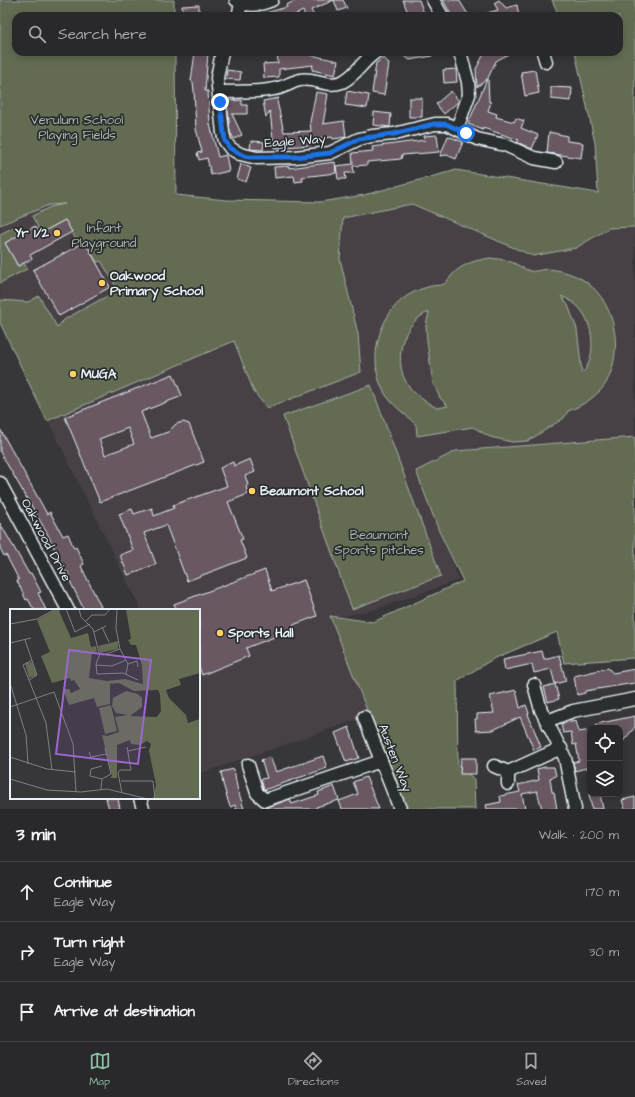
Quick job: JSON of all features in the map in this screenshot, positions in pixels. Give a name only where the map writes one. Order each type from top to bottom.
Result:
[{"type":"street","points":[[238,2],[260,4],[272,0]]},
{"type":"street","points":[[433,0],[440,12]]},
{"type":"street","name":"Eagle Way","points":[[221,56],[217,78],[225,141],[230,148],[248,157],[295,157],[330,153],[359,139],[394,134],[434,124],[446,124],[477,139],[504,145],[534,158],[556,162]]},
{"type":"street","points":[[219,92],[273,90],[299,80],[335,84],[343,82],[353,75],[372,56]]},
{"type":"street","points":[[457,128],[468,95],[468,82],[463,56]]},
{"type":"street","name":"Oakwood Drive","points":[[0,483],[67,609]]},
{"type":"street","points":[[534,685],[541,710],[565,758],[575,809]]},
{"type":"street","points":[[547,721],[573,711],[635,700]]},
{"type":"street","name":"Austen Way","points":[[364,717],[400,809]]},
{"type":"street","points":[[494,766],[508,778],[561,748]]},
{"type":"street","points":[[248,765],[257,793],[266,804],[381,761]]},
{"type":"street","points":[[140,799],[143,809]]},
{"type":"shaded area","name":"Beaumont School","points":[[90,203],[234,341],[254,391],[358,334],[340,259],[343,218],[412,204],[533,256],[576,248],[609,228],[635,227],[635,437],[456,451],[416,471],[459,580],[374,610],[339,617],[374,714],[202,773],[200,766],[200,609],[141,609],[0,323],[0,225],[49,205]]},
{"type":"green space","points":[[0,0],[174,0],[174,12],[12,12],[12,56],[175,56],[176,195],[227,200],[320,202],[364,195],[456,170],[598,193],[595,143],[576,56],[623,56],[623,12],[557,12],[552,0],[635,0],[635,227],[609,228],[576,248],[533,256],[412,204],[343,218],[340,259],[358,334],[361,372],[267,408],[254,392],[234,341],[47,421],[0,323],[0,300],[28,302],[39,296],[57,327],[65,319],[118,290],[101,261],[97,262],[85,242],[79,245],[65,220],[41,233],[32,216],[50,207],[65,204],[49,205],[0,225]]},
{"type":"green space","points":[[14,227],[20,235],[5,243],[18,266],[24,263],[27,269],[0,283],[0,234]]},
{"type":"green space","points":[[490,258],[506,260],[530,271],[545,269],[572,274],[592,287],[602,298],[609,311],[613,325],[615,355],[612,370],[603,388],[594,396],[568,411],[564,418],[528,441],[512,442],[490,437],[473,427],[417,436],[416,425],[387,397],[379,379],[376,365],[376,351],[384,323],[391,311],[412,293],[427,287],[443,285],[462,267],[471,262]],"holes":[[[561,296],[571,301],[579,308],[587,319],[592,344],[590,360],[582,373],[577,329],[568,305]],[[429,312],[426,325],[433,383],[440,398],[448,406],[437,408],[424,400],[411,389],[405,380],[400,361],[403,341],[407,332],[413,323]]]},
{"type":"green space","name":"Beaumont Sports pitches","points":[[371,385],[441,576],[352,609],[283,416]]},
{"type":"green space","points":[[635,437],[635,658],[564,663],[557,632],[493,659],[457,681],[458,765],[474,779],[475,809],[406,809],[330,616],[373,622],[463,581],[439,531],[416,471],[456,451]]},
{"type":"building","points":[[297,0],[334,0],[311,10],[312,12],[269,12],[287,7],[286,5]]},
{"type":"building","points":[[334,0],[343,0],[347,8],[338,11]]},
{"type":"building","points":[[403,0],[419,0],[424,12],[408,12]]},
{"type":"building","points":[[443,0],[459,0],[466,12],[450,12]]},
{"type":"building","points":[[499,0],[506,8],[517,5],[518,12],[491,12],[498,10],[494,3]]},
{"type":"building","points":[[199,5],[199,12],[183,12],[182,6]]},
{"type":"building","points":[[194,56],[208,56],[205,91],[208,91],[210,124],[218,157],[226,155],[229,171],[211,175],[207,158],[199,160],[197,153],[202,152],[196,129],[194,91],[193,82],[191,81]]},
{"type":"building","points":[[277,56],[315,56],[338,61],[335,75],[312,70],[313,65],[279,69],[279,77],[264,78],[263,64],[278,63]]},
{"type":"building","points":[[404,56],[432,56],[410,60]]},
{"type":"building","points":[[483,56],[505,56],[496,61],[488,78],[489,102],[491,102],[488,111],[497,114],[496,117],[514,122],[516,118],[524,121],[521,128],[538,135],[532,149],[517,142],[519,140],[483,128],[483,130],[468,124],[487,79],[477,87],[476,69]]},
{"type":"building","points":[[384,58],[389,64],[384,95],[372,93],[376,63]]},
{"type":"building","points":[[456,69],[457,82],[444,83],[443,70]]},
{"type":"building","points":[[227,70],[241,72],[240,80],[226,79]]},
{"type":"building","points":[[535,70],[539,93],[525,96],[521,72]]},
{"type":"building","points":[[551,87],[572,88],[571,101],[551,99]]},
{"type":"building","points":[[347,91],[369,95],[367,108],[345,105]]},
{"type":"building","points":[[451,91],[459,101],[444,114],[436,104]]},
{"type":"building","points":[[316,92],[328,94],[323,124],[344,121],[346,137],[310,140],[311,145],[274,148],[270,111],[266,117],[263,101],[279,98],[277,101],[284,132],[311,131],[310,122]]},
{"type":"building","points":[[409,98],[422,98],[422,117],[409,117]]},
{"type":"building","points":[[242,100],[242,105],[247,105],[247,114],[232,114],[242,135],[234,139],[230,132],[227,101]]},
{"type":"building","points":[[374,112],[391,114],[390,127],[373,125]]},
{"type":"building","points":[[549,132],[567,136],[567,141],[583,143],[581,158],[547,153]]},
{"type":"building","points":[[437,135],[439,152],[402,155],[401,159],[367,162],[367,165],[353,166],[354,173],[345,173],[346,179],[338,179],[336,166],[353,164],[352,153],[373,151],[372,147],[425,140],[424,136]]},
{"type":"building","points":[[448,136],[463,142],[456,159],[447,155],[440,156]]},
{"type":"building","points":[[251,141],[264,142],[263,150],[250,149]]},
{"type":"building","points":[[335,162],[336,173],[302,177],[303,181],[295,182],[294,176],[275,178],[274,167],[289,166],[289,168]]},
{"type":"building","points":[[241,164],[251,168],[246,182],[237,179]]},
{"type":"building","points":[[65,220],[72,232],[30,255],[32,259],[18,266],[5,243],[35,226],[39,234]]},
{"type":"building","points":[[85,242],[110,287],[59,316],[33,270]]},
{"type":"building","points":[[173,374],[182,396],[141,412],[151,438],[168,432],[176,424],[183,422],[189,424],[204,462],[100,502],[65,417]],"holes":[[[128,428],[134,444],[105,455],[99,439]]]},
{"type":"building","points":[[0,429],[47,514],[50,512],[63,536],[68,534],[74,548],[76,547],[84,564],[81,566],[101,607],[98,609],[84,609],[69,579],[68,572],[66,573],[47,533],[0,452]]},
{"type":"building","points":[[250,459],[255,472],[245,476],[248,484],[246,487],[248,494],[228,502],[243,539],[240,540],[247,558],[187,581],[166,525],[144,533],[156,564],[128,575],[120,555],[133,550],[119,514],[132,509],[134,514],[152,508],[154,516],[174,508],[173,505],[227,486],[220,468],[233,462],[234,466]]},
{"type":"building","points":[[0,523],[29,574],[31,573],[41,592],[38,593],[46,609],[33,609],[28,599],[26,600],[17,581],[19,580],[6,555],[4,556],[0,548]]},
{"type":"building","points":[[265,570],[272,591],[304,580],[317,616],[293,625],[295,629],[246,648],[249,656],[202,675],[200,670],[200,609],[176,609],[174,604]]},
{"type":"building","points":[[542,651],[544,659],[559,655],[566,681],[555,684],[551,669],[534,673],[532,664],[505,670],[503,659]]},
{"type":"building","points":[[608,668],[613,673],[635,669],[635,683],[585,691],[585,693],[577,695],[574,676]]},
{"type":"building","points":[[555,684],[559,699],[548,702],[544,687]]},
{"type":"building","points":[[516,690],[520,708],[526,705],[541,747],[534,750],[520,717],[493,730],[476,731],[475,719],[477,719],[477,714],[494,713],[490,696]]},
{"type":"building","points":[[635,716],[635,727],[623,741],[623,725],[596,724]]},
{"type":"building","points":[[576,721],[579,732],[587,731],[587,768],[575,771],[573,762],[579,761],[576,744],[573,745],[571,732],[563,733],[561,724]]},
{"type":"building","points":[[349,727],[359,758],[346,762],[335,733]]},
{"type":"building","points":[[323,756],[327,768],[264,790],[261,779],[267,778],[261,760],[270,757],[276,772]]},
{"type":"building","points":[[461,758],[476,758],[476,774],[460,774]]},
{"type":"building","points":[[554,767],[556,776],[550,778],[557,809],[542,809],[537,791],[522,794],[525,809],[487,809],[486,805],[501,802],[500,796],[520,792],[518,785],[539,780],[537,769]]},
{"type":"building","points":[[234,769],[237,787],[244,809],[236,809],[235,805],[230,807],[223,784],[221,772]]},
{"type":"building","points":[[366,777],[379,809],[342,809],[339,801],[358,794],[353,782]]},
{"type":"building","points":[[334,786],[339,800],[316,807],[317,809],[263,809],[290,799],[292,804],[319,795],[318,792]]},
{"type":"building","points":[[590,797],[601,797],[603,809],[592,809]]},
{"type":"building","points":[[635,797],[635,809],[625,809],[622,800]]},
{"type":"building","points":[[106,799],[118,799],[120,809],[109,809]]},
{"type":"place","name":"Yr 1/2","points":[[57,233]]},
{"type":"place","name":"Oakwood Primary School","points":[[102,283]]},
{"type":"place","name":"MUGA","points":[[73,374]]},
{"type":"place","name":"Beaumont School","points":[[252,491]]},
{"type":"place","name":"Sports Hall","points":[[220,633]]},
{"type":"route","points":[[220,102],[225,141],[230,148],[248,157],[295,157],[330,153],[359,139],[394,134],[434,124],[446,124],[466,133]]},
{"type":"park label","name":"Verulum School Playing Fields","points":[[77,128]]},
{"type":"park label","name":"Infant Playground","points":[[104,236]]}]
